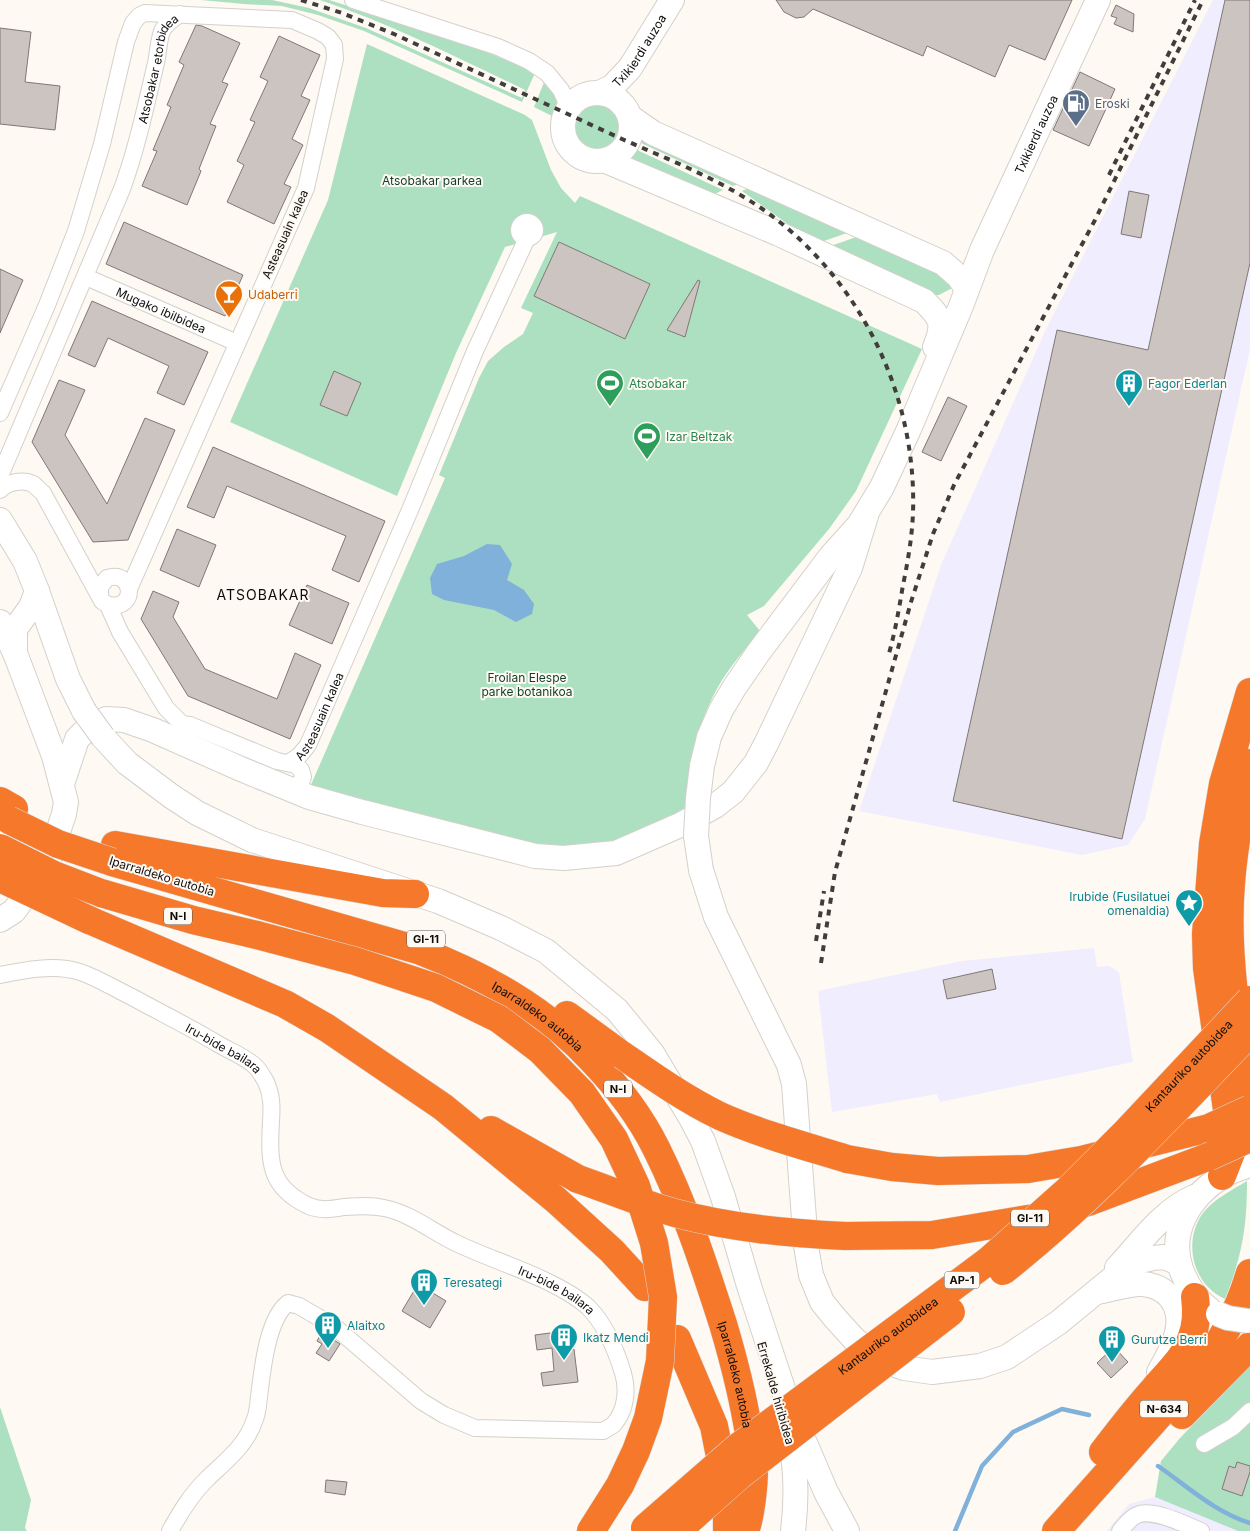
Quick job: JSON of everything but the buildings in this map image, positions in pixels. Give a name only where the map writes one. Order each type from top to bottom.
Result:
[{"type":"highway","points":[[1215,1167],[1231,1154],[1232,1138],[1207,968],[1206,934],[1213,844],[1223,784],[1250,692]]},
{"type":"highway","points":[[1250,763],[1242,800],[1231,883],[1230,920],[1230,944],[1237,1011],[1250,1098]]},
{"type":"highway","name":"Iparraldeko autobia","points":[[6,811],[58,844],[113,853],[202,889],[418,950],[450,962],[512,994],[570,1037],[613,1083],[634,1111],[655,1147],[676,1191],[702,1262],[733,1359],[744,1401],[754,1468],[748,1524],[745,1531]]},
{"type":"highway","name":"N-I","points":[[0,848],[54,876],[101,893],[193,920],[355,961],[436,988],[498,1019],[540,1050],[582,1093],[614,1139],[636,1186],[654,1243],[663,1297],[660,1361],[648,1418],[620,1486],[591,1531]]},
{"type":"highway","points":[[113,853],[383,894],[415,894]]},
{"type":"highway","points":[[1250,873],[1247,950],[1250,990]]},
{"type":"highway","name":"GI-11","points":[[0,878],[89,920],[285,1004],[327,1028],[443,1107],[486,1128],[578,1179],[674,1213],[728,1225],[780,1232],[844,1236],[932,1235],[1034,1218],[1215,1167],[1250,1138]]},
{"type":"highway","name":"GI-11","points":[[202,889],[353,919],[438,942],[489,963],[521,982],[622,1056],[680,1095],[721,1116],[847,1159],[892,1167],[938,1172],[1028,1169],[1081,1160],[1209,1128],[1250,1110]]},
{"type":"highway","name":"Kantauriko autobidea","points":[[644,1530],[738,1447],[988,1261],[1068,1190],[1124,1134],[1250,1000]]},
{"type":"highway","name":"Kantauriko autobidea","points":[[678,1531],[740,1475],[1005,1270],[1065,1220],[1119,1169],[1250,1033]]},
{"type":"highway","points":[[443,1107],[556,1200],[612,1251],[646,1286]]},
{"type":"highway","name":"N-634","points":[[1056,1531],[1214,1352],[1238,1309],[1250,1273]]},
{"type":"highway","name":"N-634","points":[[1043,1531],[1132,1415],[1184,1352],[1191,1340],[1196,1319],[1195,1297]]},
{"type":"highway","name":"N-634","points":[[1070,1531],[1249,1329]]},
{"type":"highway","points":[[677,1339],[714,1426],[727,1492],[727,1531]]},
{"type":"street","points":[[353,0],[490,44],[529,61],[546,73],[561,90],[569,108]]},
{"type":"street","name":"Txikierdi auzoa","points":[[599,93],[612,87],[630,68],[672,0]]},
{"type":"street","name":"Txikierdi auzoa","points":[[866,516],[882,487],[909,428],[972,279],[982,250],[1098,0]]},
{"type":"street","name":"Atsobakar etorbidea","points":[[133,23],[139,16],[145,13],[180,14]]},
{"type":"street","name":"Atsobakar etorbidea","points":[[0,476],[115,209],[131,164],[160,50],[162,30],[180,14]]},
{"type":"street","name":"Asteasuain kalea","points":[[180,14],[292,20],[328,37],[334,45],[335,59],[306,188],[129,589],[128,596],[110,601],[119,629],[180,733],[190,725],[277,761],[288,763],[299,756],[308,746],[410,510],[475,351],[527,238]]},
{"type":"street","points":[[0,412],[48,305],[87,198],[107,127],[126,42],[133,23],[148,24],[162,30]]},
{"type":"street","points":[[599,93],[610,95],[619,100],[626,108],[632,126],[630,138],[625,148],[616,156],[606,161],[594,162],[573,152],[563,131],[564,119],[569,108],[587,94],[599,93]]},
{"type":"street","points":[[630,117],[653,133],[943,263],[960,277],[972,279]]},
{"type":"street","points":[[606,161],[770,230],[924,301],[940,319],[939,338],[870,488],[838,540],[831,556]]},
{"type":"street","name":"Mugako ibilbidea","points":[[86,277],[237,343]]},
{"type":"street","points":[[924,301],[940,301],[972,279]]},
{"type":"street","points":[[0,490],[4,486],[18,482],[33,484],[43,493],[110,601]]},
{"type":"street","points":[[866,516],[850,537],[831,556],[734,688],[721,710],[709,737],[702,766],[698,798],[696,836],[702,870],[716,917],[789,1065],[794,1084],[806,1246],[811,1275],[822,1302],[854,1340],[877,1358],[904,1368],[932,1372],[980,1366],[1007,1357],[1058,1322],[1124,1269],[1140,1261],[1164,1257],[1179,1263]]},
{"type":"street","points":[[62,784],[77,739],[83,733],[106,719],[124,720],[154,730],[180,733],[292,790],[353,810],[535,856],[564,858],[616,852],[680,825],[715,806],[733,792],[756,763],[850,568],[866,516]]},
{"type":"street","points":[[0,520],[25,560],[68,679],[84,711],[103,737],[127,763],[197,814],[224,828],[252,840],[438,901],[501,928],[546,951],[617,1010],[652,1053],[692,1118],[703,1141],[723,1197],[749,1286],[796,1425],[826,1492],[847,1531]]},
{"type":"street","points":[[110,601],[102,583],[107,578],[112,576],[123,578],[129,589]]},
{"type":"street","points":[[15,653],[16,629],[31,607],[37,591]]},
{"type":"street","points":[[0,622],[15,653],[54,756],[66,802],[64,814],[47,865],[14,911],[0,920]]},
{"type":"street","points":[[288,763],[296,765],[301,770],[303,777],[300,784],[292,790]]},
{"type":"street","name":"Iru-bide bailara","points":[[0,975],[38,969],[78,971],[198,1032],[248,1060],[256,1067],[266,1082],[271,1095],[270,1161],[274,1175],[281,1186],[296,1198],[312,1207],[328,1210],[366,1206],[386,1208],[403,1214],[454,1242],[548,1282],[587,1306],[602,1322],[616,1353],[623,1375],[626,1396],[613,1425],[602,1431],[474,1428],[444,1415],[421,1401],[335,1327],[298,1306],[288,1303],[281,1308],[265,1352],[256,1418],[250,1432],[242,1446],[192,1496],[182,1509],[170,1531]]},
{"type":"street","points":[[1249,1329],[1218,1314],[1195,1297],[1179,1263],[1177,1238],[1184,1215],[1200,1195],[1215,1167],[1250,1165]]},
{"type":"street","points":[[1095,1292],[1168,1213],[1180,1204],[1200,1195]]},
{"type":"street","points":[[1095,1292],[1141,1284],[1151,1285],[1160,1288],[1168,1294],[1179,1313],[1177,1332],[1166,1360],[1132,1415]]},
{"type":"street","name":"Errekalde hiribidea","points":[[749,1286],[758,1328],[790,1435],[796,1493],[793,1531]]},
{"type":"street","points":[[1204,1444],[1234,1427],[1250,1411]]},
{"type":"street","points":[[1120,1531],[1129,1520],[1139,1514],[1148,1513],[1163,1516],[1201,1531]]},
{"type":"shaded area","name":"Fagor Ederlan","points":[[1213,0],[1250,0],[1250,349],[1145,819],[1128,845],[1082,855],[859,811],[941,565],[1046,329]]},
{"type":"shaded area","points":[[1094,948],[1097,967],[1109,966],[1119,973],[1133,1062],[940,1102],[937,1094],[832,1112],[818,991],[962,961]]},
{"type":"shaded area","points":[[1155,1497],[1238,1531],[1107,1531],[1129,1504]]},
{"type":"green space","points":[[201,0],[272,0],[309,8],[366,28],[522,98],[525,90],[398,31],[320,0],[329,0],[466,44],[535,73],[522,102],[364,31],[318,15],[282,6]]},
{"type":"green space","points":[[367,44],[525,115],[532,120],[551,170],[561,188],[575,203],[580,196],[922,349],[856,491],[829,529],[764,606],[747,615],[760,631],[722,680],[706,713],[695,745],[684,815],[618,844],[543,849],[310,787],[445,478],[439,475],[479,378],[488,361],[523,334],[533,313],[521,308],[557,232],[505,247],[456,353],[397,496],[230,422],[328,200]]},
{"type":"green space","points":[[545,80],[557,101],[554,117],[534,107]]},
{"type":"green space","points":[[597,102],[606,104],[617,113],[622,127],[620,136],[611,147],[597,152],[588,150],[577,141],[572,127],[574,118],[583,107]]},
{"type":"green space","points":[[640,132],[744,182],[733,186],[639,142]]},
{"type":"green space","points":[[635,149],[723,190],[710,196],[627,159]]},
{"type":"green space","points":[[753,186],[853,231],[815,244],[805,240],[789,225],[742,191]]},
{"type":"green space","points":[[862,235],[944,271],[954,287],[939,295],[931,295],[825,248]]},
{"type":"green space","points":[[1247,1181],[1245,1228],[1236,1269],[1225,1299],[1205,1284],[1198,1273],[1192,1249],[1193,1237],[1197,1224],[1207,1208]]},
{"type":"green space","points":[[1250,1366],[1250,1531],[1238,1531],[1155,1497],[1161,1461],[1180,1438]]},
{"type":"green space","points":[[0,1407],[31,1500],[25,1528],[27,1531],[0,1531]]},
{"type":"water","points":[[487,544],[500,545],[512,564],[507,580],[524,590],[534,604],[532,614],[516,622],[494,610],[444,600],[432,594],[430,578],[437,564],[464,556]]},
{"type":"waterway","points":[[955,1531],[982,1466],[1013,1432],[1062,1409],[1089,1415]]},
{"type":"waterway","points":[[1158,1466],[1225,1513],[1250,1523]]},
{"type":"railway","points":[[301,0],[342,13],[394,34],[716,181],[768,213],[801,241],[831,273],[856,308],[877,345],[894,385],[905,427],[912,470],[913,513],[911,540],[897,621],[888,657]]},
{"type":"railway","points":[[1109,175],[1195,0]]},
{"type":"railway","points":[[821,963],[835,872],[911,602],[933,534],[954,485],[1095,220],[1203,0]]},
{"type":"railway","points":[[816,941],[824,891]]},
{"type":"place","name":"Eroski","points":[[1076,127]]},
{"type":"place","name":"Udaberri","points":[[229,318]]},
{"type":"place","name":"Atsobakar","points":[[610,407]]},
{"type":"place","name":"Fagor Ederlan","points":[[1129,407]]},
{"type":"place","name":"Izar Beltzak","points":[[647,460]]},
{"type":"place","name":"Irubide (Fusilatuei omenaldia)","points":[[1189,927]]},
{"type":"place","name":"Teresategi","points":[[424,1306]]},
{"type":"place","name":"Alaitxo","points":[[328,1349]]},
{"type":"place","name":"Ikatz Mendi","points":[[564,1361]]},
{"type":"place","name":"Gurutze Berri","points":[[1112,1363]]},
{"type":"district","name":"ATSOBAKAR","points":[[263,594]]},
{"type":"park label","name":"Atsobakar parkea","points":[[432,180]]},
{"type":"park label","name":"Froilan Elespe parke botanikoa","points":[[527,684]]}]
